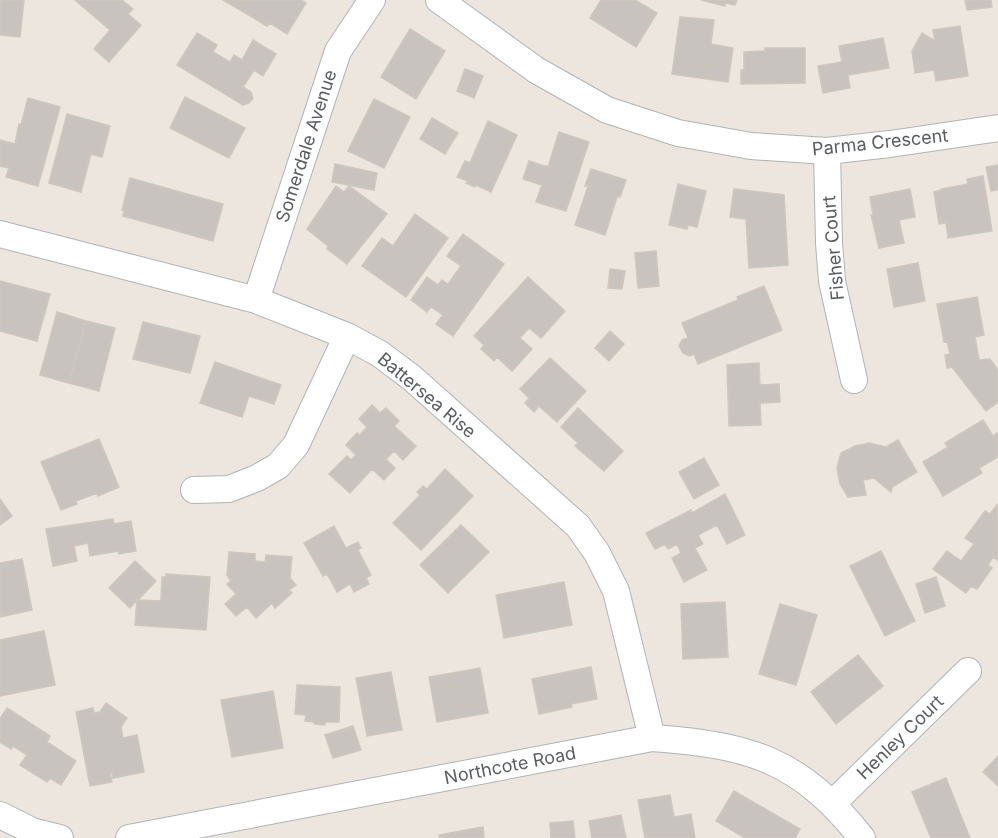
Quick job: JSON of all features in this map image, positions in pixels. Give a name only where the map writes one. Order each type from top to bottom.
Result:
[{"type":"street","name":"Somerdale Avenue","points":[[256,300],[338,51],[372,0]]},
{"type":"street","name":"Parma Crescent","points":[[439,0],[536,70],[607,110],[678,134],[751,146],[827,151],[998,128]]},
{"type":"street","name":"Fisher Court","points":[[827,151],[832,281],[854,380]]},
{"type":"street","name":"Battersea Rise","points":[[0,234],[256,300],[347,336],[380,354],[412,378],[578,526],[597,553],[616,591],[652,738]]},
{"type":"street","points":[[194,490],[229,489],[257,478],[278,466],[296,445],[347,336]]},
{"type":"street","name":"Henley Court","points":[[832,804],[968,671]]},
{"type":"street","name":"Northcote Road","points":[[129,838],[652,738],[726,746],[772,760],[808,782],[840,811],[862,838]]},
{"type":"street","points":[[0,815],[32,831],[60,838]]},
{"type":"building","points":[[0,0],[24,0],[20,37],[0,35]]},
{"type":"building","points":[[75,0],[122,0],[133,9],[128,14],[141,25],[109,62],[94,49],[110,30]]},
{"type":"building","points":[[223,0],[301,0],[306,3],[287,34],[270,23],[267,26]]},
{"type":"building","points":[[601,0],[635,0],[657,13],[636,47],[590,18]]},
{"type":"building","points":[[701,0],[737,0],[735,5],[725,3],[725,6]]},
{"type":"building","points":[[965,0],[991,0],[992,7],[967,10]]},
{"type":"building","points":[[680,17],[714,20],[711,44],[733,48],[728,82],[672,74]]},
{"type":"building","points":[[960,26],[968,76],[936,81],[934,70],[915,73],[912,51],[922,33],[935,41],[933,30]]},
{"type":"building","points":[[410,29],[445,51],[416,99],[381,77]]},
{"type":"building","points":[[197,33],[217,45],[213,52],[230,62],[234,55],[242,60],[253,40],[276,54],[263,76],[254,70],[243,87],[251,92],[253,98],[249,103],[243,105],[177,65]]},
{"type":"building","points":[[883,38],[889,68],[848,75],[850,88],[823,93],[818,66],[842,62],[839,46]]},
{"type":"building","points":[[765,48],[805,48],[805,83],[741,84],[744,52],[765,51]]},
{"type":"building","points":[[465,69],[483,76],[474,98],[457,91]]},
{"type":"building","points":[[185,97],[245,128],[229,158],[170,128]]},
{"type":"building","points":[[28,98],[60,107],[38,186],[6,177],[9,168],[0,166],[0,140],[15,144]]},
{"type":"building","points":[[374,99],[410,117],[384,168],[348,151]]},
{"type":"building","points":[[67,114],[110,126],[102,157],[91,154],[81,192],[49,183]]},
{"type":"building","points":[[432,118],[458,133],[445,154],[420,139]]},
{"type":"building","points":[[488,121],[517,135],[491,192],[476,185],[475,187],[466,183],[468,181],[457,177],[465,161],[470,163]]},
{"type":"building","points":[[559,132],[589,142],[566,211],[536,202],[542,185],[523,179],[529,161],[548,167]]},
{"type":"building","points":[[335,164],[377,173],[374,190],[332,182]]},
{"type":"building","points":[[998,165],[998,190],[991,191],[986,167]]},
{"type":"building","points":[[591,169],[626,180],[620,197],[617,197],[605,235],[575,225]]},
{"type":"building","points":[[983,176],[992,231],[948,238],[946,223],[939,224],[934,192],[968,184],[967,179]]},
{"type":"building","points":[[130,178],[223,204],[213,241],[123,216],[124,211],[122,210]]},
{"type":"building","points":[[678,184],[706,191],[697,227],[688,225],[687,229],[669,225]]},
{"type":"building","points":[[336,186],[344,192],[349,186],[387,214],[347,264],[327,249],[328,246],[307,229]]},
{"type":"building","points":[[734,189],[784,195],[788,265],[749,268],[746,219],[730,217]]},
{"type":"building","points":[[910,189],[915,217],[899,220],[904,243],[879,248],[871,215],[873,215],[870,197]]},
{"type":"building","points":[[415,214],[448,238],[406,297],[362,266],[382,238],[393,246]]},
{"type":"building","points":[[463,234],[504,264],[453,336],[436,324],[443,315],[431,307],[427,312],[411,300],[427,277],[438,285],[442,280],[448,284],[461,266],[447,256]]},
{"type":"building","points":[[656,251],[659,286],[638,288],[635,253]]},
{"type":"building","points":[[918,263],[925,301],[894,307],[887,269]]},
{"type":"building","points":[[610,269],[625,271],[622,289],[608,288]]},
{"type":"building","points":[[528,277],[565,311],[541,338],[529,328],[520,338],[532,349],[512,371],[497,357],[494,361],[481,349],[484,345],[474,336]]},
{"type":"building","points":[[0,281],[50,294],[37,341],[0,331]]},
{"type":"building","points":[[764,286],[782,330],[698,364],[694,354],[689,356],[683,353],[679,346],[682,340],[688,338],[682,323],[738,300],[737,297]]},
{"type":"building","points":[[977,297],[984,335],[975,337],[979,360],[990,359],[998,370],[998,402],[986,411],[952,367],[947,368],[945,355],[950,354],[947,341],[944,342],[937,304]]},
{"type":"building","points":[[57,312],[86,321],[69,383],[40,375]]},
{"type":"building","points":[[86,321],[115,328],[99,391],[69,383]]},
{"type":"building","points":[[143,322],[200,336],[190,373],[133,359]]},
{"type":"building","points":[[610,331],[624,344],[609,361],[595,348]]},
{"type":"building","points":[[550,358],[586,391],[557,422],[539,406],[534,412],[525,403],[529,398],[520,389]]},
{"type":"building","points":[[215,362],[281,385],[274,404],[249,396],[242,417],[200,403]]},
{"type":"building","points":[[759,363],[760,385],[779,384],[780,402],[760,403],[761,425],[729,426],[727,365]]},
{"type":"building","points":[[372,405],[380,413],[386,408],[399,421],[394,426],[416,446],[403,460],[394,451],[386,459],[395,468],[384,480],[372,469],[350,493],[329,474],[347,456],[351,460],[356,455],[346,445],[357,433],[360,435],[367,427],[359,419]]},
{"type":"building","points":[[578,408],[623,451],[604,471],[575,446],[578,443],[561,427]]},
{"type":"building","points":[[983,420],[993,436],[998,434],[998,457],[979,468],[982,473],[943,496],[923,462],[948,447],[945,443]]},
{"type":"building","points":[[99,439],[119,487],[98,496],[97,493],[76,501],[77,504],[61,510],[41,462]]},
{"type":"building","points":[[898,440],[917,472],[892,487],[891,492],[874,478],[863,480],[866,495],[848,497],[840,484],[837,468],[841,453],[855,446],[869,443],[886,447]]},
{"type":"building","points":[[704,458],[719,485],[694,499],[679,472]]},
{"type":"building","points":[[445,469],[473,496],[421,550],[393,523],[420,495],[417,492],[423,486],[427,489]]},
{"type":"building","points":[[725,494],[745,535],[727,544],[717,525],[698,535],[703,544],[695,548],[707,570],[684,582],[672,558],[681,553],[677,544],[668,549],[665,544],[655,549],[646,533],[691,510],[692,513]]},
{"type":"building","points":[[0,499],[12,516],[0,525]]},
{"type":"building","points":[[997,505],[998,558],[997,560],[993,557],[988,565],[992,568],[977,589],[971,586],[966,593],[933,569],[947,551],[961,561],[974,544],[965,538],[985,511],[990,514]]},
{"type":"building","points":[[113,519],[114,524],[131,521],[136,551],[119,554],[118,551],[90,556],[88,543],[74,546],[77,561],[53,566],[46,529]]},
{"type":"building","points":[[461,525],[489,552],[448,593],[420,565]]},
{"type":"building","points":[[334,526],[346,548],[358,542],[361,548],[358,550],[371,575],[366,578],[369,584],[354,592],[350,584],[337,592],[327,574],[323,576],[304,543]]},
{"type":"building","points":[[881,551],[915,621],[885,636],[850,566]]},
{"type":"building","points":[[229,552],[255,554],[255,561],[265,562],[266,555],[292,557],[290,578],[296,585],[289,590],[292,593],[275,608],[272,603],[256,618],[247,607],[236,616],[225,604],[236,594],[227,584],[231,581],[227,575]]},
{"type":"building","points":[[22,559],[32,610],[0,617],[0,563]]},
{"type":"building","points":[[135,561],[156,581],[138,600],[161,601],[162,577],[166,577],[166,574],[210,577],[206,630],[135,625],[137,600],[130,608],[109,588]]},
{"type":"building","points":[[936,577],[945,606],[925,613],[916,584]]},
{"type":"building","points":[[564,582],[572,625],[504,638],[496,595]]},
{"type":"building","points":[[725,602],[728,657],[683,659],[681,604]]},
{"type":"building","points":[[780,604],[817,615],[796,685],[759,674]]},
{"type":"building","points":[[44,631],[55,685],[0,696],[0,640]]},
{"type":"building","points":[[858,655],[883,686],[836,724],[811,692]]},
{"type":"building","points":[[591,667],[597,699],[539,714],[532,679]]},
{"type":"building","points":[[480,668],[488,713],[437,722],[429,677]]},
{"type":"building","points":[[391,672],[402,730],[367,736],[356,678]]},
{"type":"building","points":[[297,685],[340,687],[339,722],[325,722],[325,725],[314,724],[314,722],[305,721],[306,715],[295,714]]},
{"type":"building","points":[[273,691],[283,748],[232,757],[221,700]]},
{"type":"building","points":[[106,703],[127,718],[121,727],[123,738],[137,735],[144,772],[113,778],[112,772],[110,773],[112,782],[90,786],[76,712],[93,708],[94,713],[100,712]]},
{"type":"building","points":[[7,708],[50,736],[47,742],[76,761],[61,785],[50,778],[47,782],[20,765],[27,755],[13,746],[11,749],[0,742],[0,719]]},
{"type":"building","points":[[353,726],[361,750],[333,758],[325,735]]},
{"type":"building","points":[[998,756],[998,786],[983,772]]},
{"type":"building","points":[[946,778],[970,838],[931,838],[912,792]]},
{"type":"building","points":[[734,791],[800,829],[795,838],[745,838],[716,821]]},
{"type":"building","points":[[670,795],[674,817],[691,814],[695,838],[645,838],[638,800]]},
{"type":"building","points":[[621,815],[626,838],[592,838],[589,821]]},
{"type":"building","points":[[573,821],[575,838],[551,838],[550,823]]},
{"type":"building","points":[[483,827],[484,838],[440,838],[439,835]]}]
